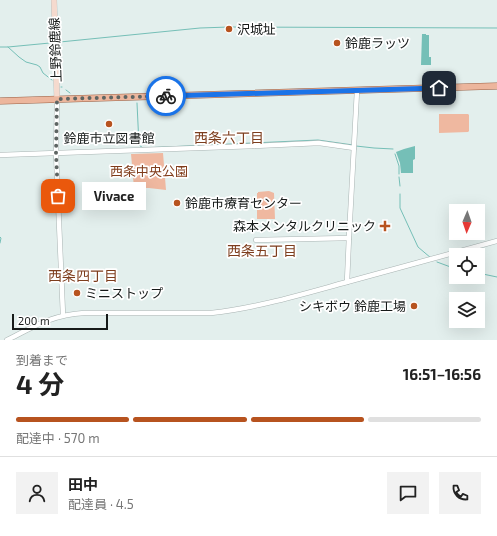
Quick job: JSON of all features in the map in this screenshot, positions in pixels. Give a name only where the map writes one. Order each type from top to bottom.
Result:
[{"type":"main road","name":"上野鈴鹿線","points":[[54,0],[57,99]]},
{"type":"main road","points":[[0,101],[497,86]]},
{"type":"street","points":[[348,282],[357,91]]},
{"type":"street","points":[[57,99],[56,153],[62,316]]},
{"type":"street","points":[[0,155],[319,143],[354,146]]},
{"type":"street","points":[[256,240],[349,238]]},
{"type":"street","points":[[7,340],[40,323],[62,316],[84,313],[202,313],[218,312],[264,304],[497,241]]},
{"type":"green space","points":[[439,114],[468,114],[469,131],[439,133]]},
{"type":"green space","name":"西条中央公園","points":[[163,153],[166,190],[134,188],[131,154]]},
{"type":"green space","points":[[269,191],[274,193],[275,219],[257,219],[257,193]]},
{"type":"water","points":[[422,34],[429,35],[429,57],[431,57],[431,65],[421,65]]},
{"type":"water","points":[[415,146],[413,173],[401,173],[400,163],[396,152]]},
{"type":"waterway","points":[[60,42],[200,28],[229,27],[497,28]]},
{"type":"waterway","points":[[0,47],[50,43]]},
{"type":"waterway","points":[[8,47],[26,62],[40,67],[43,73],[52,80]]},
{"type":"waterway","points":[[66,90],[70,93]]},
{"type":"waterway","points":[[137,103],[139,145],[143,148],[318,140],[353,145]]},
{"type":"waterway","points":[[356,146],[393,149]]},
{"type":"waterway","points":[[395,154],[399,166],[399,174]]},
{"type":"waterway","points":[[399,177],[400,186]]},
{"type":"waterway","points":[[400,194],[400,208],[418,247],[431,258]]},
{"type":"waterway","points":[[0,237],[0,243]]},
{"type":"waterway","points":[[437,262],[449,266]]},
{"type":"waterway","points":[[485,274],[497,277]]},
{"type":"way so far","points":[[58,196],[56,153],[57,99],[166,96]]},
{"type":"place","name":"沢城址","points":[[229,29]]},
{"type":"place","name":"鈴鹿ラッツ","points":[[337,43]]},
{"type":"place","name":"鈴鹿市立図書館","points":[[109,124]]},
{"type":"place","name":"Vivace","points":[[58,196]]},
{"type":"place","name":"鈴鹿市療育センター","points":[[177,203]]},
{"type":"place","name":"森本メンタルクリニック","points":[[385,226]]},
{"type":"place","name":"ミニストップ","points":[[77,293]]},
{"type":"place","name":"シキボウ 鈴鹿工場","points":[[414,306]]},
{"type":"district","name":"西条六丁目","points":[[229,138]]},
{"type":"district","name":"西条五丁目","points":[[262,251]]},
{"type":"district","name":"西条四丁目","points":[[83,276]]},
{"type":"route","points":[[166,96],[439,88]]}]
